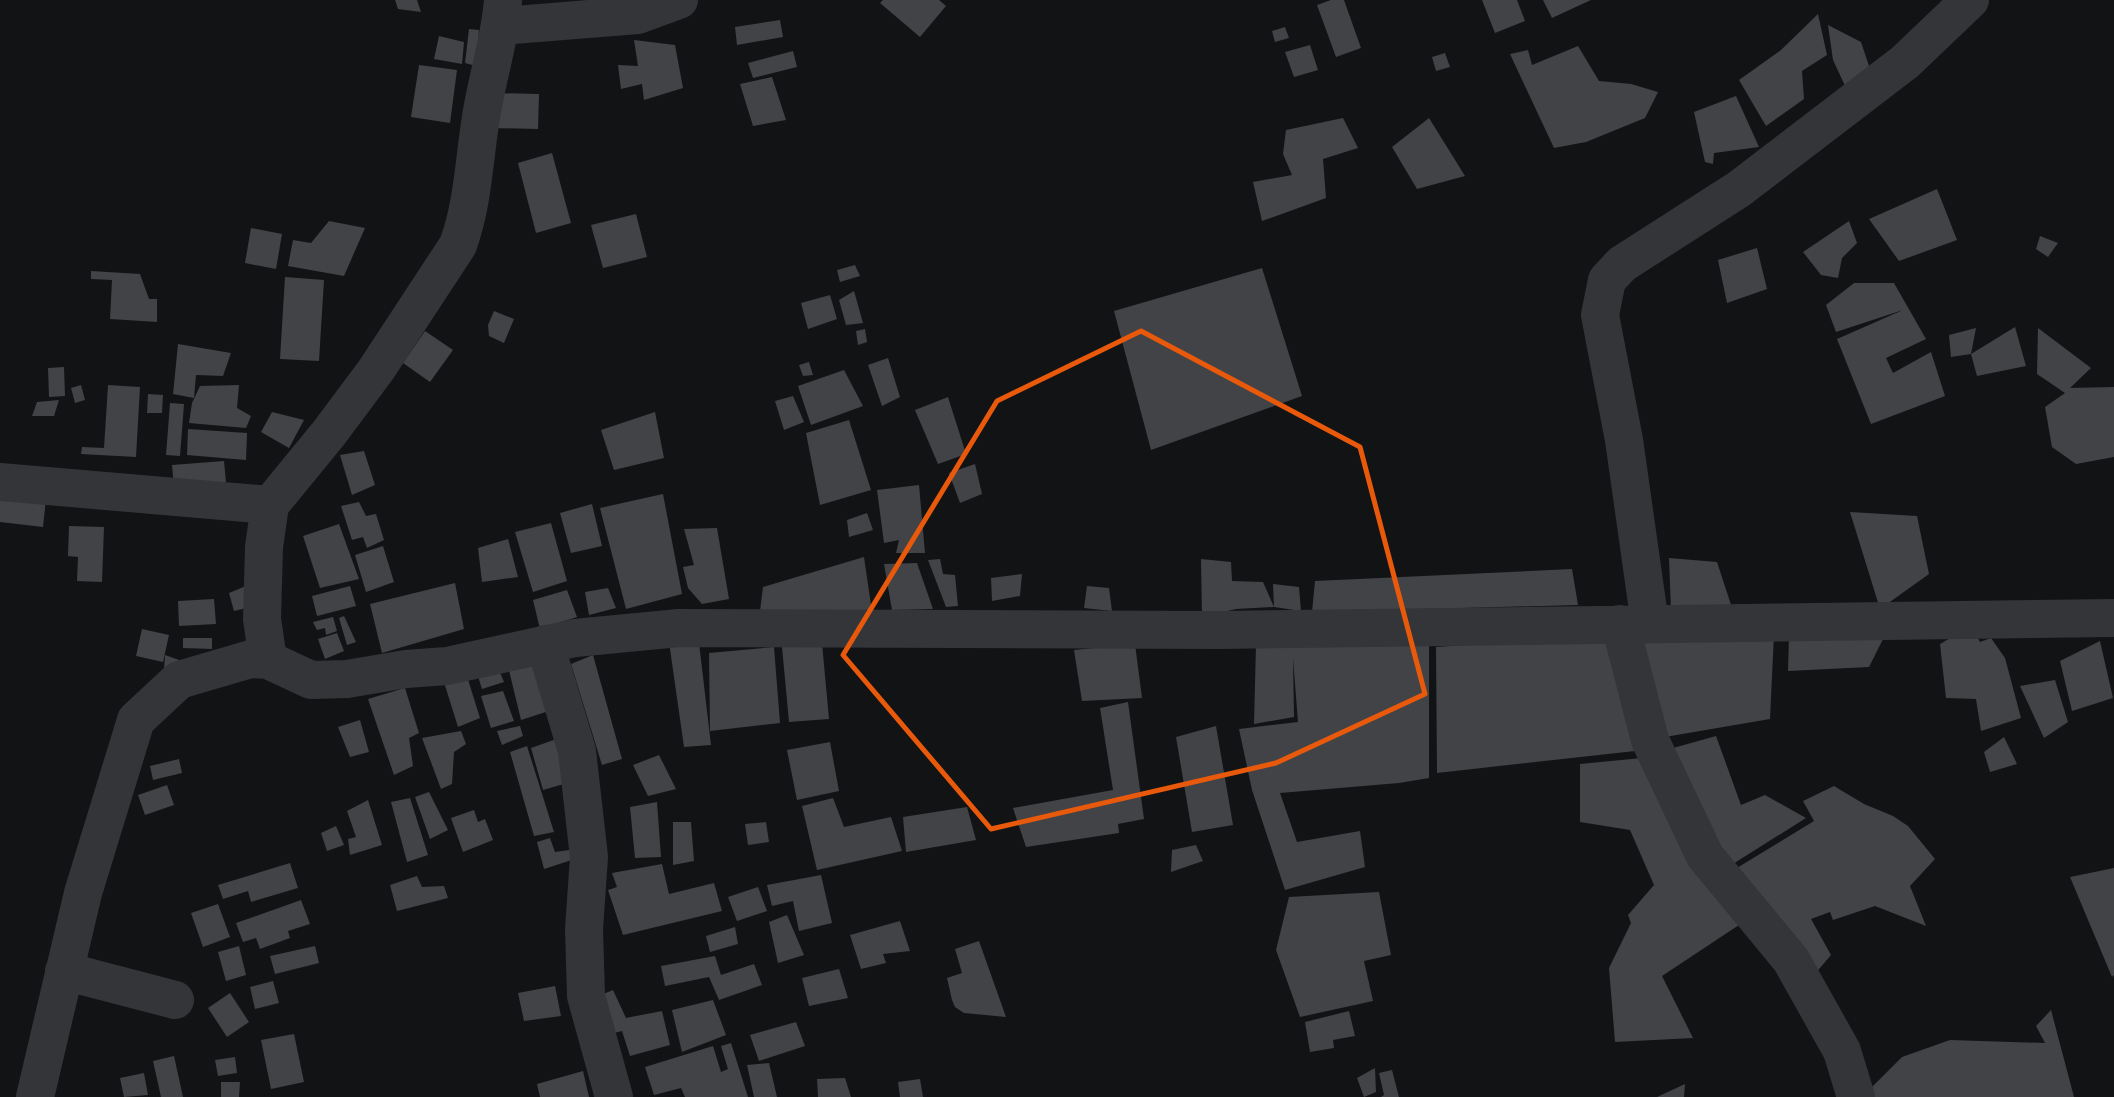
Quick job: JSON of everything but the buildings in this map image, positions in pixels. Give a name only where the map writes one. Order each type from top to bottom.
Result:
[{"type":"street","points":[[268,660],[262,619],[264,547],[270,505],[330,433],[376,370],[458,245],[466,223],[481,114],[502,13],[638,15],[680,0]]},
{"type":"street","points":[[1856,1097],[1842,1051],[1791,960],[1705,856],[1650,740],[1635,624],[1624,440],[1600,315],[1607,280],[1622,264],[1739,189],[1905,62],[1970,0]]},
{"type":"street","points":[[0,482],[270,505]]},
{"type":"street","points":[[34,1097],[83,893],[136,720],[179,680],[251,659],[268,660],[311,680],[346,679],[406,669],[447,666],[575,638],[679,628],[1220,630],[2114,618]]},
{"type":"street","points":[[545,645],[576,751],[589,858],[584,929],[586,996],[614,1097]]},
{"type":"street","points":[[64,971],[175,1000]]},
{"type":"highlighted area","points":[[1141,331],[1360,447],[1425,694],[1276,763],[991,829],[843,655],[997,401]]}]
